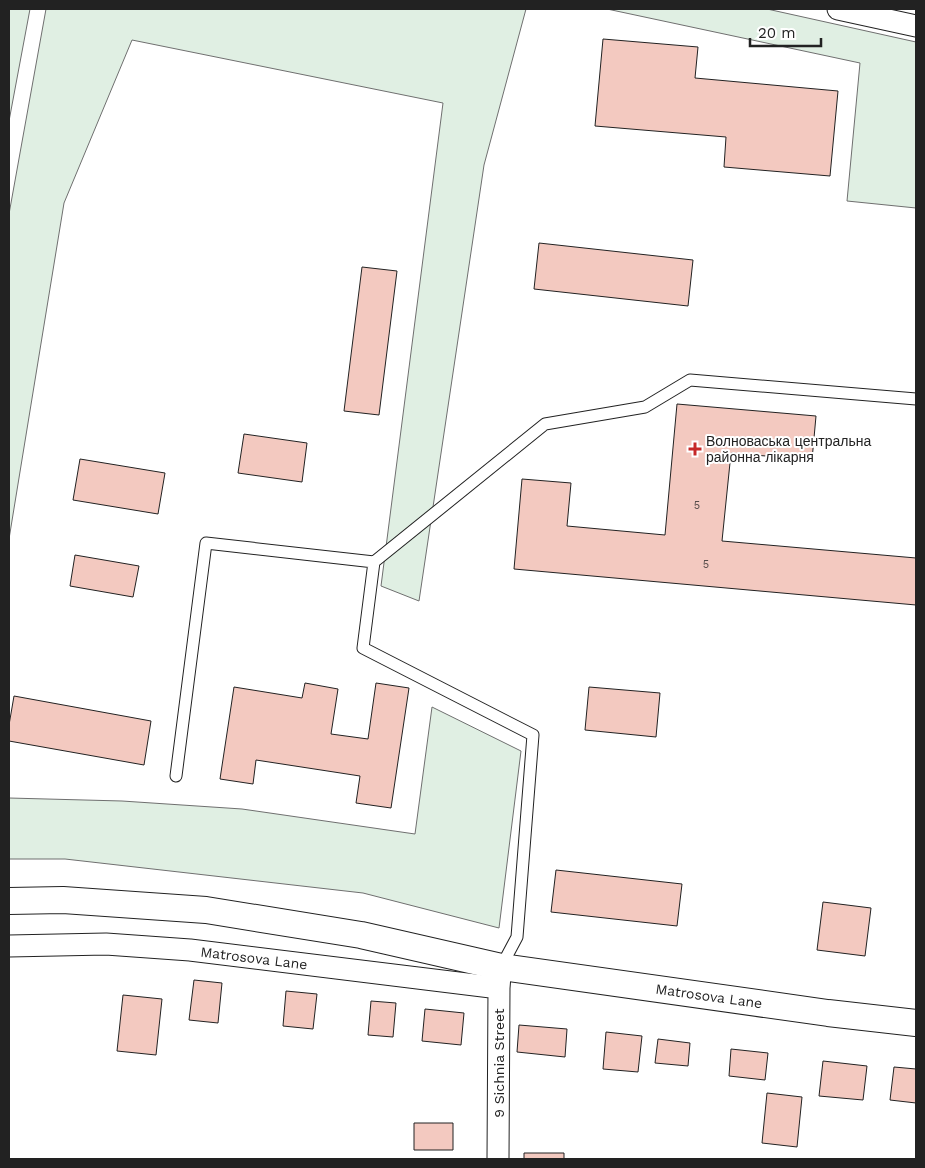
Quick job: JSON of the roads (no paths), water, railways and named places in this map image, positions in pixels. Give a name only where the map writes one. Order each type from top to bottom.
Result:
[{"type":"street","points":[[838,9],[916,26]]},
{"type":"street","points":[[9,900],[63,900],[206,910],[361,935],[500,978]]},
{"type":"street","name":"Matrosova Lane","points":[[9,946],[106,944],[190,950],[500,978],[916,1023]]},
{"type":"street","name":"9 Sichnia Street","points":[[498,1159],[500,978]]},
{"type":"lane","points":[[500,978],[517,937],[534,735],[364,648],[374,562],[545,424],[645,407],[690,380],[916,399]]},
{"type":"lane","points":[[176,776],[206,544],[374,562]]},
{"type":"place","name":"Волноваська центральна районна лікарня","points":[[695,449]]}]
